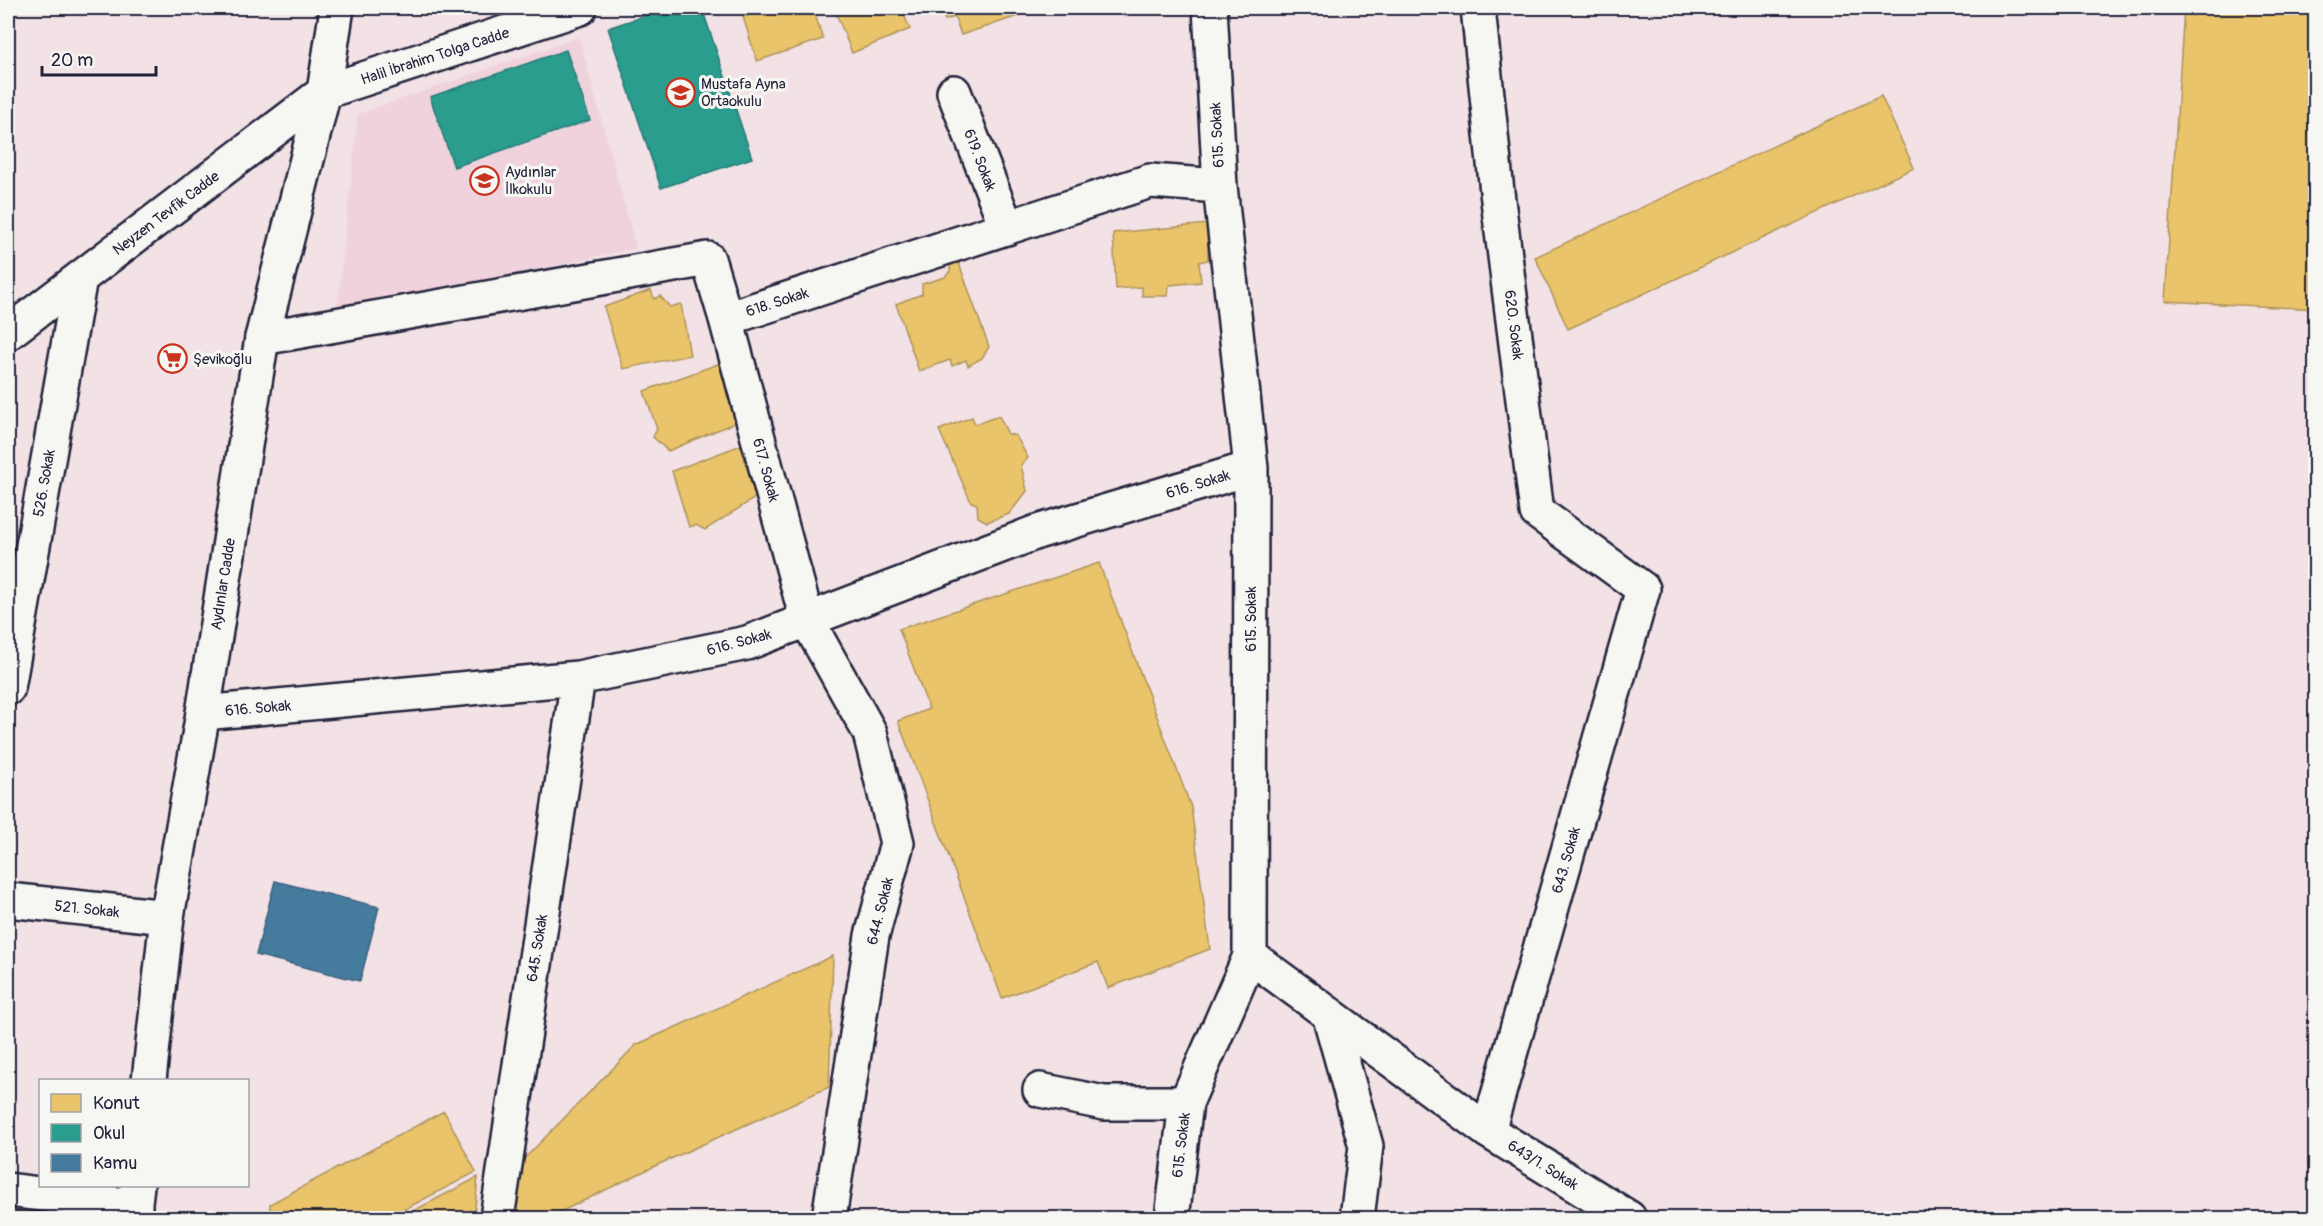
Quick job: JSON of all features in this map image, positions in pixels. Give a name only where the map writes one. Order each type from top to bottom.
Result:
[{"type":"street","name":"Aydınlar Cadde","points":[[149,1079],[167,917],[203,713],[262,338],[324,92],[337,8]]},
{"type":"street","name":"Halil İbrahim Tolga Cadde","points":[[324,92],[580,8]]},
{"type":"street","name":"615. Sokak","points":[[1173,1218],[1186,1103],[1250,957],[1251,468],[1220,186],[1210,8]]},
{"type":"street","name":"620. Sokak","points":[[1478,8],[1497,192],[1537,512],[1643,589]]},
{"type":"street","name":"Neyzen Tevfik Cadde","points":[[8,333],[324,92]]},
{"type":"street","name":"619. Sokak","points":[[954,92],[1006,228]]},
{"type":"street","name":"618. Sokak","points":[[262,338],[708,259],[726,319],[1150,181],[1220,186]]},
{"type":"street","name":"526. Sokak","points":[[8,688],[80,278]]},
{"type":"street","name":"617. Sokak","points":[[726,319],[807,620]]},
{"type":"street","name":"616. Sokak","points":[[203,713],[578,678],[747,643],[1037,532],[1251,468]]},
{"type":"street","name":"643. Sokak","points":[[1488,1131],[1643,589]]},
{"type":"street","name":"644. Sokak","points":[[807,620],[870,733],[897,843],[872,936],[829,1218]]},
{"type":"street","name":"645. Sokak","points":[[497,1218],[578,678]]},
{"type":"street","name":"521. Sokak","points":[[8,900],[167,917]]},
{"type":"street","name":"643/1. Sokak","points":[[1250,957],[1488,1131],[1629,1218]]},
{"type":"street","points":[[1329,1014],[1366,1146],[1357,1218]]},
{"type":"street","points":[[1040,1090],[1104,1102],[1186,1103]]},
{"type":"street","points":[[8,1190],[135,1203]]},
{"type":"shaded area","name":"Aydınlar İlkokulu","points":[[579,37],[636,248],[337,312],[358,114]]},
{"type":"building: Konut","points":[[773,8],[813,8],[823,39],[757,61],[743,17]]},
{"type":"building: Konut","points":[[834,8],[901,8],[910,29],[852,53]]},
{"type":"building: Konut","points":[[941,8],[1018,8],[1021,15],[961,35],[955,17],[945,20]]},
{"type":"building: Konut","points":[[2184,8],[2316,8],[2316,309],[2165,301]]},
{"type":"building: Konut","points":[[1881,96],[1914,168],[1568,329],[1535,257]]},
{"type":"building: Konut","points":[[1208,224],[1208,260],[1199,262],[1201,282],[1169,285],[1168,296],[1142,296],[1142,287],[1116,289],[1113,233]]},
{"type":"building: Konut","points":[[957,258],[989,347],[982,358],[968,366],[966,360],[952,366],[950,360],[919,371],[896,304],[922,294],[922,284],[945,277],[950,271],[951,260]]},
{"type":"building: Konut","points":[[651,290],[654,299],[660,296],[670,307],[681,304],[690,355],[623,369],[604,307]]},
{"type":"building: Konut","points":[[718,364],[741,420],[668,451],[653,437],[657,429],[644,391]]},
{"type":"building: Konut","points":[[999,416],[1008,434],[1016,436],[1028,458],[1021,465],[1027,491],[1009,514],[987,522],[978,517],[977,504],[971,502],[939,430],[972,417],[975,424]]},
{"type":"building: Konut","points":[[752,441],[766,491],[705,530],[696,525],[689,527],[672,471]]},
{"type":"building: Konut","points":[[1099,563],[1191,807],[1210,949],[1108,988],[1098,962],[1002,998],[898,721],[929,709],[899,629]]},
{"type":"building: Konut","points":[[833,956],[829,1087],[655,1166],[548,1218],[510,1218],[520,1163],[636,1045]]},
{"type":"building: Konut","points":[[444,1111],[476,1172],[388,1218],[270,1218],[270,1204]]},
{"type":"building: Konut","points":[[478,1177],[474,1218],[400,1218]]},
{"type":"building: Okul","name":"Mustafa Ayna Ortaokulu","points":[[668,8],[702,8],[752,158],[661,188],[608,28]]},
{"type":"building: Okul","points":[[566,50],[590,120],[454,167],[430,97]]},
{"type":"building: Kamu","points":[[275,881],[379,907],[360,981],[256,955]]},
{"type":"place","name":"Mustafa Ayna Ortaokulu","points":[[680,93]]},
{"type":"place","name":"Aydınlar İlkokulu","points":[[484,181]]},
{"type":"place","name":"Şevikoğlu","points":[[172,359]]}]
